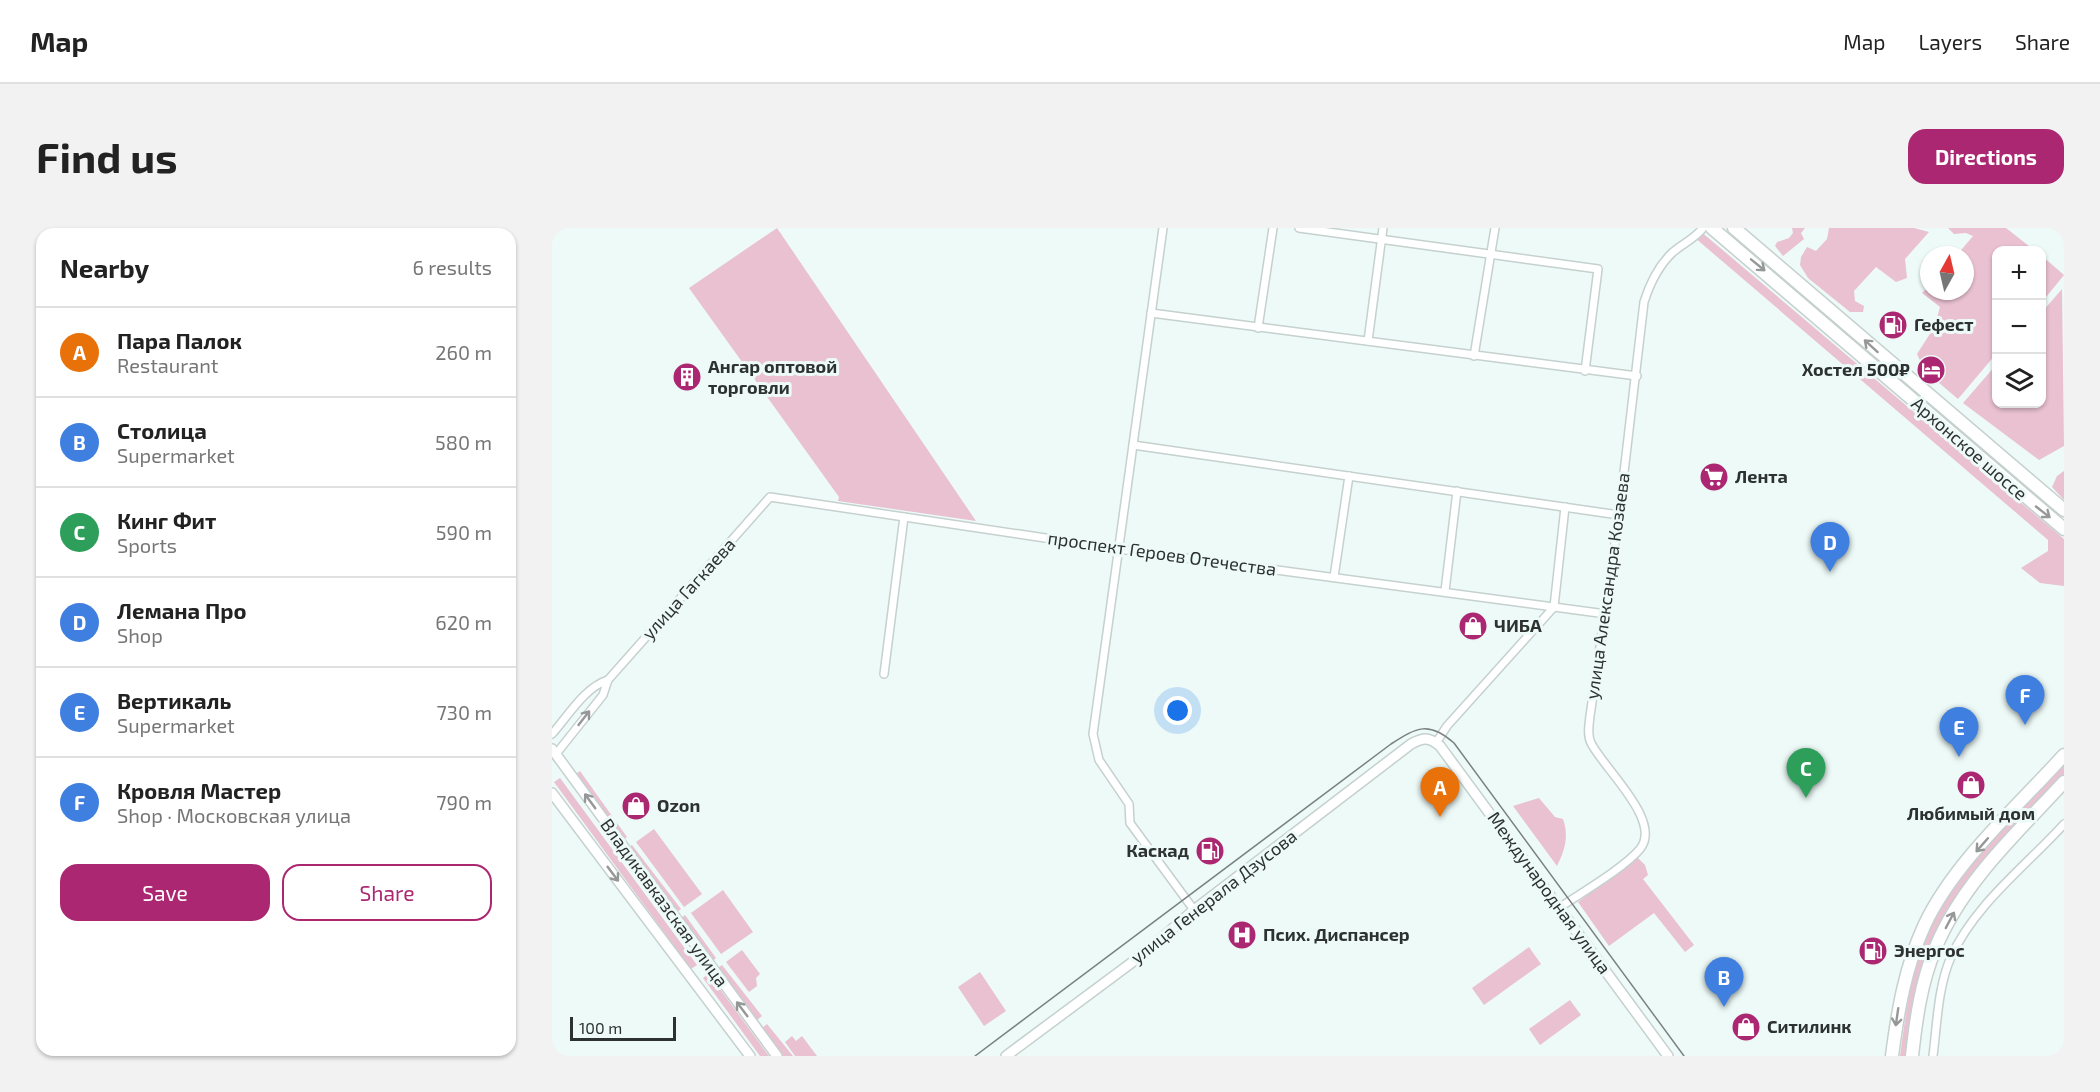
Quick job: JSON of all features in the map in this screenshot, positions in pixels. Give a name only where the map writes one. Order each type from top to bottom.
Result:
[{"type":"highway","name":"Архонское шоссе","points":[[1712,228],[2064,528]]},
{"type":"highway","name":"Архонское шоссе","points":[[1734,228],[2064,510]]},
{"type":"highway","points":[[1892,1056],[1905,978],[1930,915],[1961,869],[2064,755]]},
{"type":"highway","points":[[1912,1056],[1920,997],[1935,948],[1950,920],[1983,871],[2064,782]]},
{"type":"street","points":[[1163,228],[1094,734],[1095,751],[1129,804],[1130,823],[1194,910]]},
{"type":"street","points":[[1258,328],[1273,228]]},
{"type":"street","points":[[1299,228],[1598,269],[1585,371]]},
{"type":"street","points":[[1368,341],[1383,228]]},
{"type":"street","points":[[1473,356],[1495,228]]},
{"type":"street","name":"улица Александра Козаева","points":[[1559,909],[1636,854],[1642,847],[1647,830],[1640,812],[1590,741],[1590,716],[1619,515],[1644,302],[1650,283],[1674,251],[1694,240],[1703,228]]},
{"type":"street","points":[[1151,313],[1637,376]]},
{"type":"street","points":[[1133,445],[1619,515]]},
{"type":"street","points":[[1334,577],[1349,476]]},
{"type":"street","points":[[1445,591],[1457,491]]},
{"type":"street","name":"проспект Героев Отечества","points":[[770,497],[1119,549],[1606,614]]},
{"type":"street","name":"улица Гагкаева","points":[[553,754],[603,694],[608,680],[770,497]]},
{"type":"street","points":[[1436,743],[1447,726],[1554,607],[1565,507]]},
{"type":"street","points":[[884,674],[904,517]]},
{"type":"street","name":"улица Гагкаева","points":[[552,734],[587,694],[600,682],[608,680]]},
{"type":"street","name":"улица Генерала Дзусова","points":[[1006,1056],[1146,952],[1194,910],[1411,744],[1423,738],[1436,743]]},
{"type":"street","name":"Международная улица","points":[[1436,743],[1668,1056]]},
{"type":"street","name":"Владикавказская улица","points":[[553,754],[777,1056]]},
{"type":"street","name":"Владикавказская улица","points":[[552,794],[750,1056]]},
{"type":"street","points":[[1934,1056],[1941,997],[1951,958],[1970,924],[2064,824]]},
{"type":"shaded area","points":[[777,228],[976,521],[838,501],[839,497],[689,288]]},
{"type":"shaded area","points":[[1792,228],[1805,228],[1801,233],[1804,239],[1783,256],[1775,246],[1777,242],[1789,238],[1793,233]]},
{"type":"shaded area","points":[[1829,228],[1914,228],[1929,232],[1905,259],[1907,278],[1896,282],[1876,267],[1854,291],[1855,301],[1864,306],[1863,312],[1850,312],[1808,278],[1800,265],[1801,257],[1807,247],[1816,251],[1827,239]]},
{"type":"shaded area","points":[[1948,228],[2006,228],[2029,246],[1992,246],[1992,359],[1958,399],[1925,371],[1917,354],[1935,326],[1940,307],[1931,300],[1974,300],[1974,246],[1965,246],[1973,236],[1966,233],[1954,234]]},
{"type":"shaded area","points":[[1699,230],[2064,539],[2064,586],[2040,583],[2021,568],[2048,551],[2048,540],[1694,237]]},
{"type":"shaded area","points":[[2046,259],[2064,275],[2046,297]]},
{"type":"shaded area","points":[[2062,289],[2064,446],[2039,460],[1963,403],[1992,370],[1992,408],[2046,408],[2046,307]]},
{"type":"shaded area","points":[[2064,471],[2064,500],[2052,487],[2057,476]]},
{"type":"shaded area","points":[[2064,762],[2064,778],[1937,932],[1906,1056],[1900,1056],[1915,971],[1923,943],[1934,918],[1966,870],[1985,847]]},
{"type":"shaded area","points":[[580,771],[627,837],[622,841],[575,775]]},
{"type":"shaded area","points":[[560,778],[697,965],[691,969],[554,782]]},
{"type":"shaded area","points":[[1539,798],[1555,817],[1563,819],[1565,825],[1565,843],[1557,866],[1513,806]]},
{"type":"shaded area","points":[[654,829],[702,894],[684,907],[636,842]]},
{"type":"shaded area","points":[[632,845],[681,909],[677,912],[628,848]]},
{"type":"shaded area","points":[[1638,858],[1645,865],[1648,875],[1643,879],[1694,945],[1685,952],[1654,913],[1609,946],[1578,902]]},
{"type":"shaded area","points":[[723,890],[753,932],[721,954],[691,913]]},
{"type":"shaded area","points":[[685,915],[716,958],[711,962],[680,919]]},
{"type":"shaded area","points":[[1529,947],[1541,964],[1484,1005],[1472,988]]},
{"type":"shaded area","points":[[742,950],[760,974],[756,978],[757,986],[749,992],[726,962]]},
{"type":"shaded area","points":[[722,965],[762,1016],[756,1021],[716,969]]},
{"type":"shaded area","points":[[980,972],[1006,1011],[984,1026],[958,987]]},
{"type":"shaded area","points":[[708,974],[769,1056],[760,1056],[703,978]]},
{"type":"shaded area","points":[[1570,1000],[1581,1015],[1540,1045],[1529,1029]]},
{"type":"shaded area","points":[[767,1024],[793,1056],[780,1056],[760,1030]]},
{"type":"shaded area","points":[[792,1036],[796,1041],[802,1036],[817,1056],[795,1056],[785,1042]]},
{"type":"tram line","points":[[975,1056],[1391,744],[1416,730],[1423,729],[1437,731],[1454,743],[1684,1056]]},
{"type":"place","name":"Гефест","points":[[1893,325]]},
{"type":"place","name":"Хостел 500₽","points":[[1931,370]]},
{"type":"place","name":"Ангар оптовой торговли","points":[[687,377]]},
{"type":"place","name":"Лента","points":[[1714,477]]},
{"type":"place","name":"Лемана Про","points":[[1830,572]]},
{"type":"place","name":"ЧИБА","points":[[1473,626]]},
{"type":"place","name":"Кровля Мастер","points":[[2025,725]]},
{"type":"place","name":"Вертикаль","points":[[1959,757]]},
{"type":"place","name":"Любимый дом","points":[[1971,785]]},
{"type":"place","name":"Кинг Фит","points":[[1806,798]]},
{"type":"place","name":"Ozon","points":[[636,806]]},
{"type":"place","name":"Пара Палок","points":[[1440,817]]},
{"type":"place","name":"Каскад","points":[[1210,851]]},
{"type":"place","name":"Псих. Диспансер","points":[[1242,935]]},
{"type":"place","name":"Энергос","points":[[1873,951]]},
{"type":"place","name":"Столица","points":[[1724,1007]]},
{"type":"place","name":"Ситилинк","points":[[1746,1027]]}]
